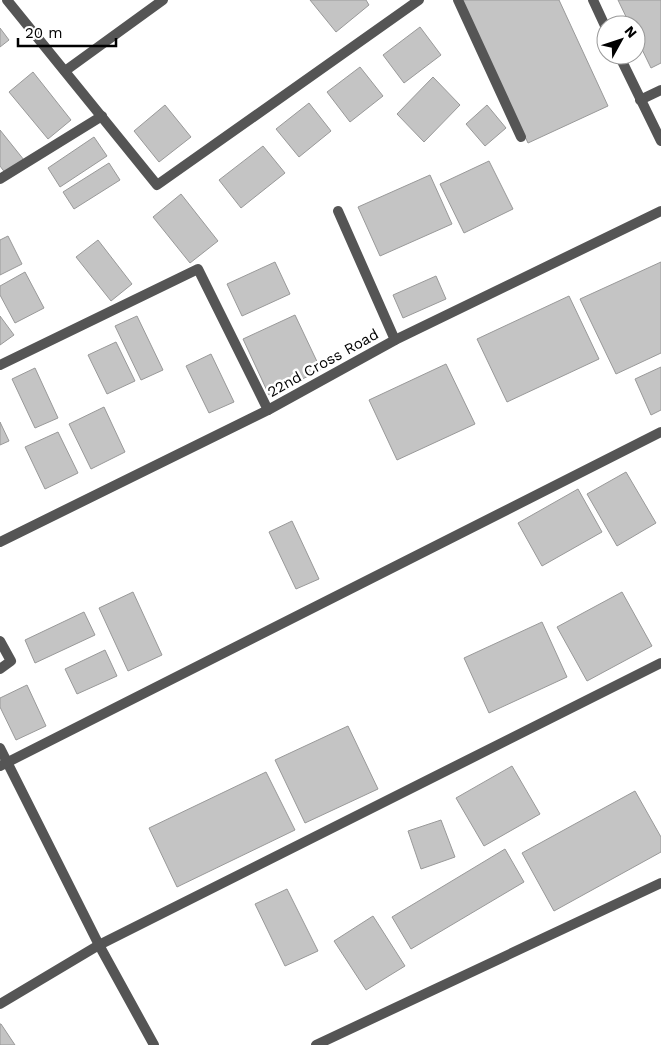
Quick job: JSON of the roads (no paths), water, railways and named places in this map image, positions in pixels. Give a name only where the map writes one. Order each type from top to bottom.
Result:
[{"type":"street","points":[[7,0],[158,185],[419,0]]},
{"type":"street","points":[[64,70],[163,0]]},
{"type":"street","points":[[458,0],[521,137]]},
{"type":"street","points":[[593,0],[600,15]]},
{"type":"street","points":[[624,65],[661,141]]},
{"type":"street","points":[[640,100],[661,90]]},
{"type":"street","points":[[0,179],[102,116]]},
{"type":"street","points":[[338,211],[395,340]]},
{"type":"street","name":"22nd Cross Road","points":[[0,542],[268,410],[395,340],[661,211]]},
{"type":"street","points":[[0,364],[198,269],[268,410]]},
{"type":"street","points":[[3,764],[661,432]]},
{"type":"street","points":[[0,641],[11,661],[0,669]]},
{"type":"street","points":[[0,1004],[99,945],[660,666]]},
{"type":"street","points":[[0,748],[3,764],[154,1045]]},
{"type":"street","points":[[316,1045],[661,883]]}]
